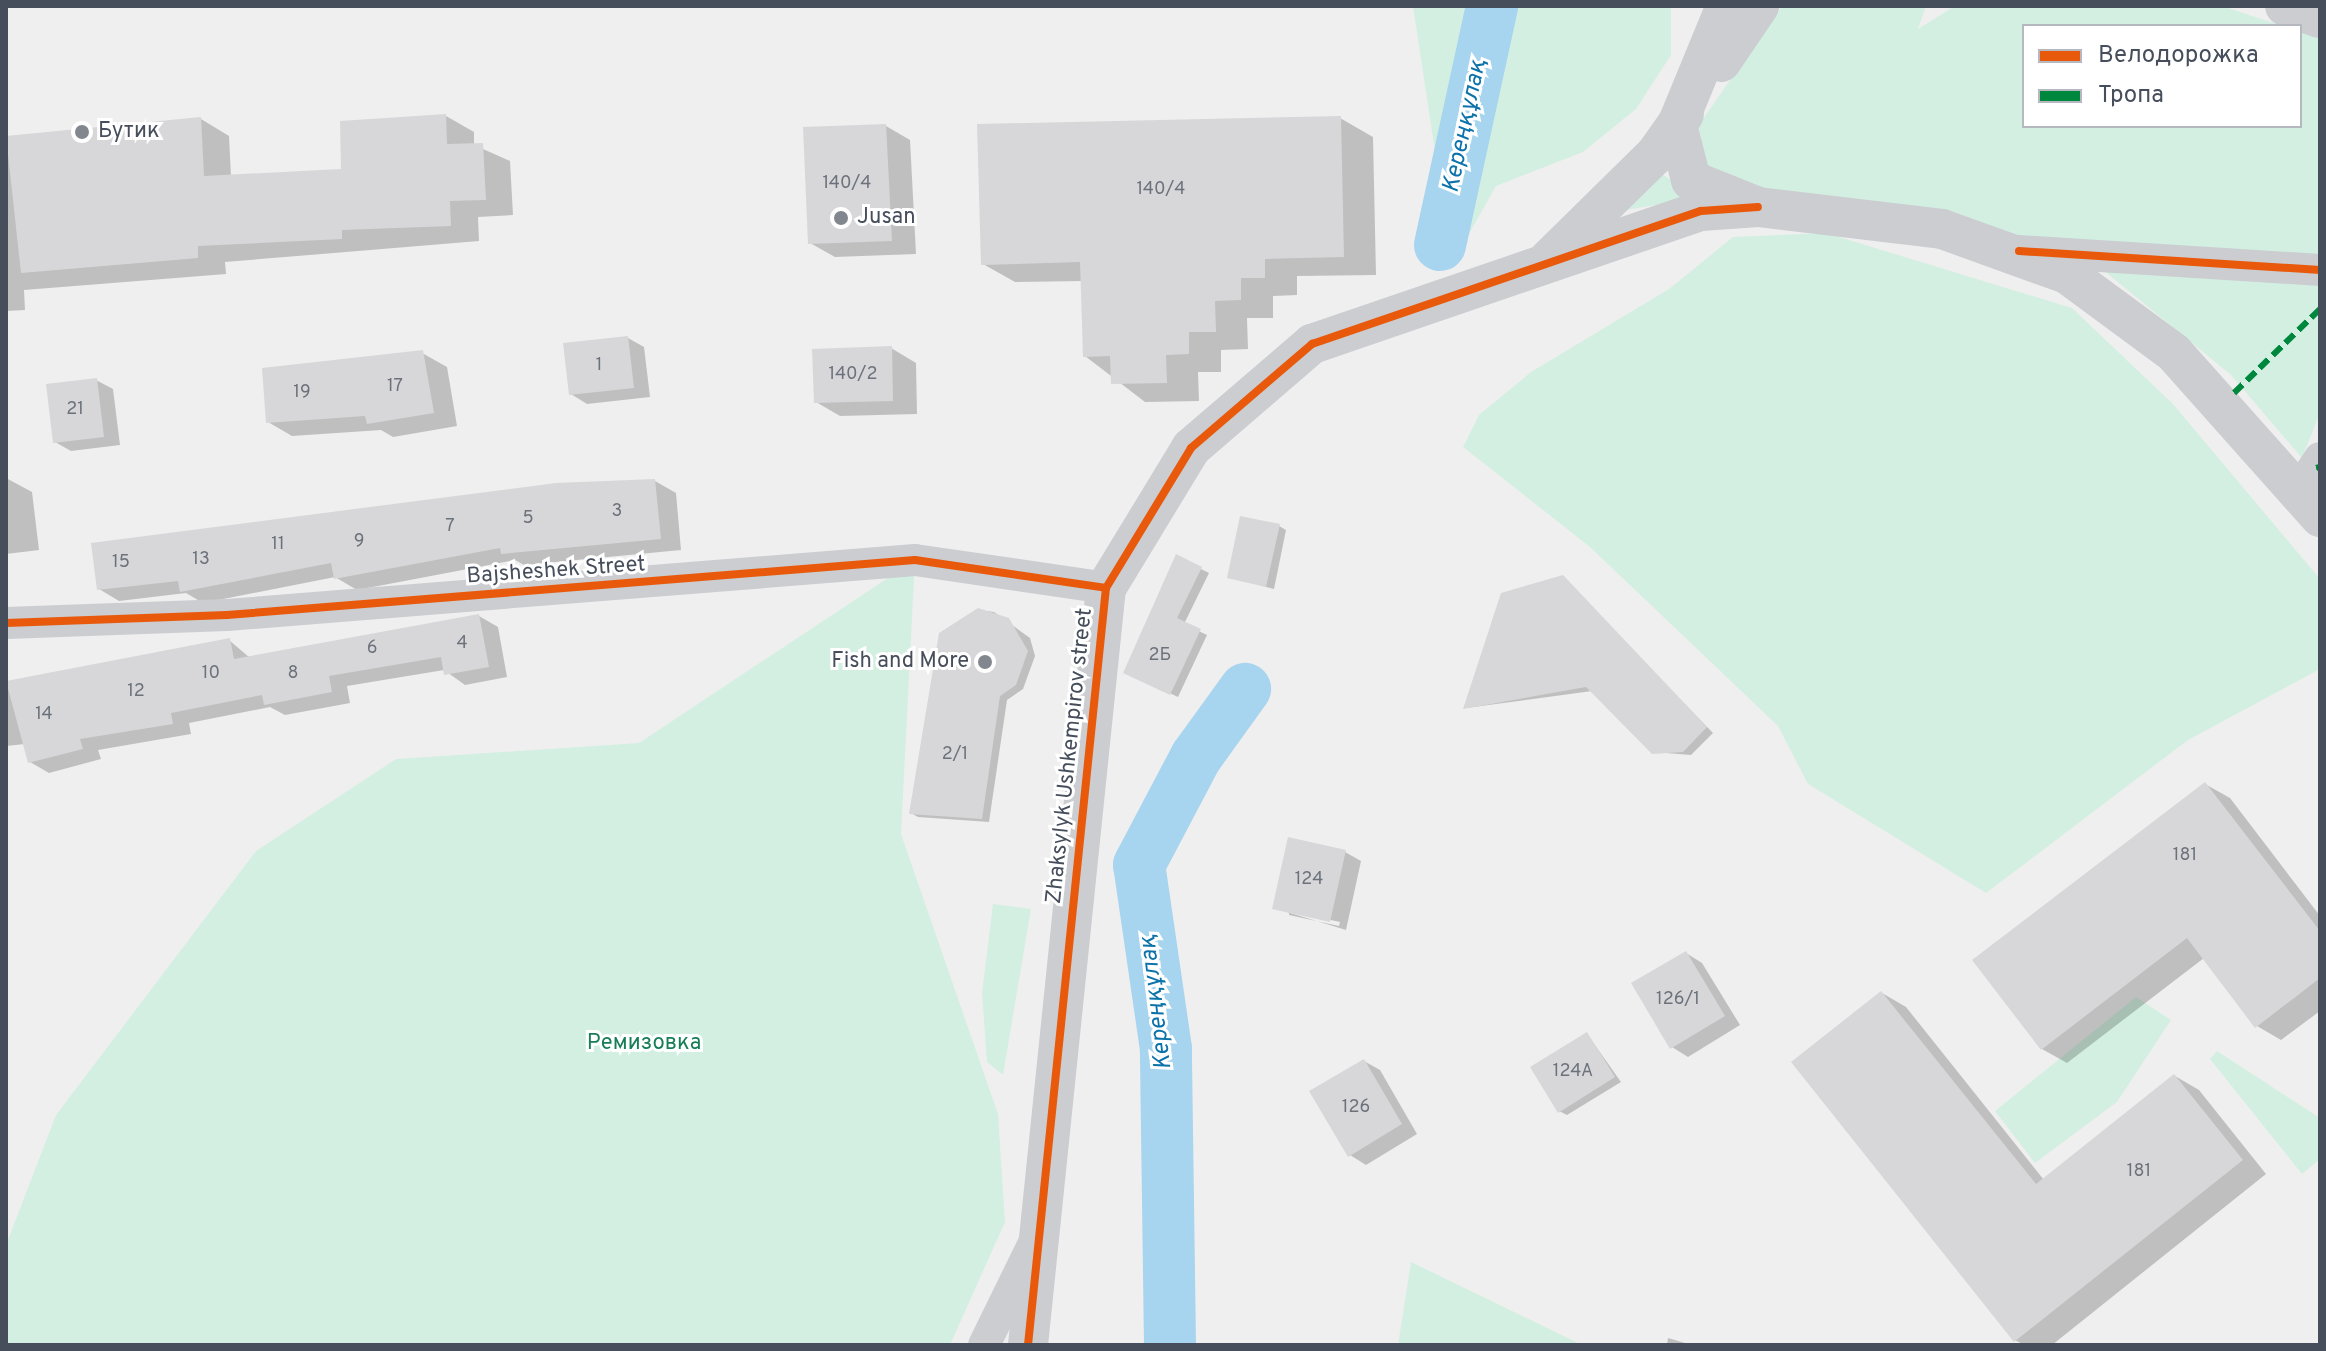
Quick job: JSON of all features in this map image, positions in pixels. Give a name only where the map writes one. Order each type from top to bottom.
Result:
[{"type":"street","points":[[1691,180],[1677,125],[1726,6]]},
{"type":"street","points":[[1677,125],[1759,6]]},
{"type":"street","points":[[2285,6],[2320,18]]},
{"type":"street","name":"Zhaksylyk Ushkempirov street","points":[[1028,1345],[1106,588],[1191,448],[1312,344],[1540,269],[1651,160],[1677,125]]},
{"type":"street","points":[[1651,160],[1758,207]]},
{"type":"street","points":[[1540,269],[1701,211],[1758,207],[1900,220],[2019,251],[2320,270]]},
{"type":"street","points":[[2019,251],[2114,303],[2156,337],[2309,504]]},
{"type":"street","points":[[2309,504],[2320,458]]},
{"type":"street","name":"Bajsheshek Street","points":[[6,623],[227,615],[915,560],[1106,588]]},
{"type":"street","points":[[984,1345],[1037,1236]]},
{"type":"green space","points":[[1413,6],[1671,6],[1671,55],[1636,109],[1583,152],[1496,186],[1452,264]]},
{"type":"green space","points":[[1782,6],[1926,6],[1918,29],[1955,6],[2222,6],[2277,24],[2022,24],[2022,128],[2302,128],[2302,29],[2320,32],[2320,270],[2248,268],[1714,194],[1698,126]]},
{"type":"green space","points":[[1659,172],[1698,198],[1626,210]]},
{"type":"green space","points":[[1826,233],[2072,308],[2173,404],[2320,579],[2320,669],[2188,740],[1986,893],[1808,784],[1778,726],[1590,547],[1463,447],[1479,415],[1531,372],[1669,289],[1733,237]]},
{"type":"green space","points":[[2091,260],[2320,280],[2320,413],[2302,458],[2231,375]]},
{"type":"green space","name":"Ремизовка","points":[[915,560],[901,834],[998,1114],[1005,1222],[950,1345],[6,1345],[6,1245],[56,1115],[256,851],[396,759],[639,743]]},
{"type":"green space","points":[[993,904],[1031,909],[1003,1075],[987,1062],[982,993]]},
{"type":"green space","points":[[2136,997],[2171,1020],[2117,1102],[2035,1163],[1995,1111]]},
{"type":"green space","points":[[2217,1051],[2320,1118],[2320,1159],[2302,1174],[2210,1059]]},
{"type":"green space","points":[[1411,1262],[1582,1345],[1398,1345]]},
{"type":"building","points":[[446,114],[447,144],[483,143],[486,200],[450,201],[451,226],[342,230],[342,239],[198,246],[198,258],[21,273],[6,136],[201,117],[204,176],[341,169],[340,121]]},
{"type":"building","points":[[1341,116],[1344,257],[1265,259],[1265,278],[1241,278],[1241,300],[1215,301],[1216,332],[1189,332],[1189,354],[1166,355],[1167,383],[1111,384],[1110,356],[1083,357],[1080,262],[981,265],[977,124]]},
{"type":"building","points":[[886,124],[892,241],[808,244],[803,127]]},
{"type":"building","points":[[628,336],[634,388],[569,395],[563,343]]},
{"type":"building","points":[[892,346],[893,401],[814,403],[812,349]]},
{"type":"building","points":[[423,350],[434,413],[367,424],[365,416],[266,423],[262,368]]},
{"type":"building","points":[[97,378],[104,437],[53,443],[46,384]]},
{"type":"building","points":[[655,479],[661,539],[501,554],[500,548],[334,579],[331,563],[180,592],[178,581],[97,590],[91,543],[556,483]]},
{"type":"building","points":[[1240,516],[1280,524],[1266,587],[1227,578]]},
{"type":"building","points":[[1176,554],[1202,567],[1177,618],[1201,629],[1170,695],[1123,673]]},
{"type":"building","points":[[1563,575],[1707,727],[1683,752],[1652,754],[1586,687],[1463,709],[1501,593]]},
{"type":"building","points":[[978,608],[1009,618],[1028,651],[1016,685],[1000,696],[982,819],[909,814],[939,633]]},
{"type":"building","points":[[479,614],[489,667],[444,675],[441,657],[329,676],[332,692],[264,705],[262,695],[171,713],[173,724],[80,739],[83,749],[28,763],[6,681],[230,638],[234,659]]},
{"type":"building","points":[[2205,782],[2320,931],[2320,978],[2255,1028],[2187,938],[2041,1050],[1972,960]]},
{"type":"building","points":[[1288,837],[1346,850],[1330,922],[1272,909]]},
{"type":"building","points":[[1686,951],[1725,1016],[1670,1049],[1631,983]]},
{"type":"building","points":[[1881,991],[2036,1184],[2174,1074],[2243,1160],[2014,1342],[1791,1062]]},
{"type":"building","points":[[1587,1032],[1615,1077],[1558,1113],[1530,1067]]},
{"type":"building","points":[[1364,1059],[1402,1124],[1348,1157],[1309,1091]]},
{"type":"waterway","name":"Кереңқұлақ","points":[[1440,245],[1492,6]]},
{"type":"waterway","name":"Кереңқұлақ","points":[[1170,1345],[1166,1049],[1139,865],[1196,757],[1245,689]]},
{"type":"marked path","points":[[2234,393],[2320,309]]},
{"type":"marked path","points":[[2316,468],[2320,467]]},
{"type":"cycle path","points":[[1028,1345],[1106,588],[1191,448],[1312,344],[1701,211],[1758,207]]},
{"type":"cycle path","points":[[2019,251],[2320,270]]},
{"type":"cycle path","points":[[6,623],[227,615],[915,560],[1106,588]]},
{"type":"place","name":"Бутик","points":[[82,132]]},
{"type":"place","name":"Jusan","points":[[841,218]]},
{"type":"place","name":"Fish and More","points":[[985,662]]}]
